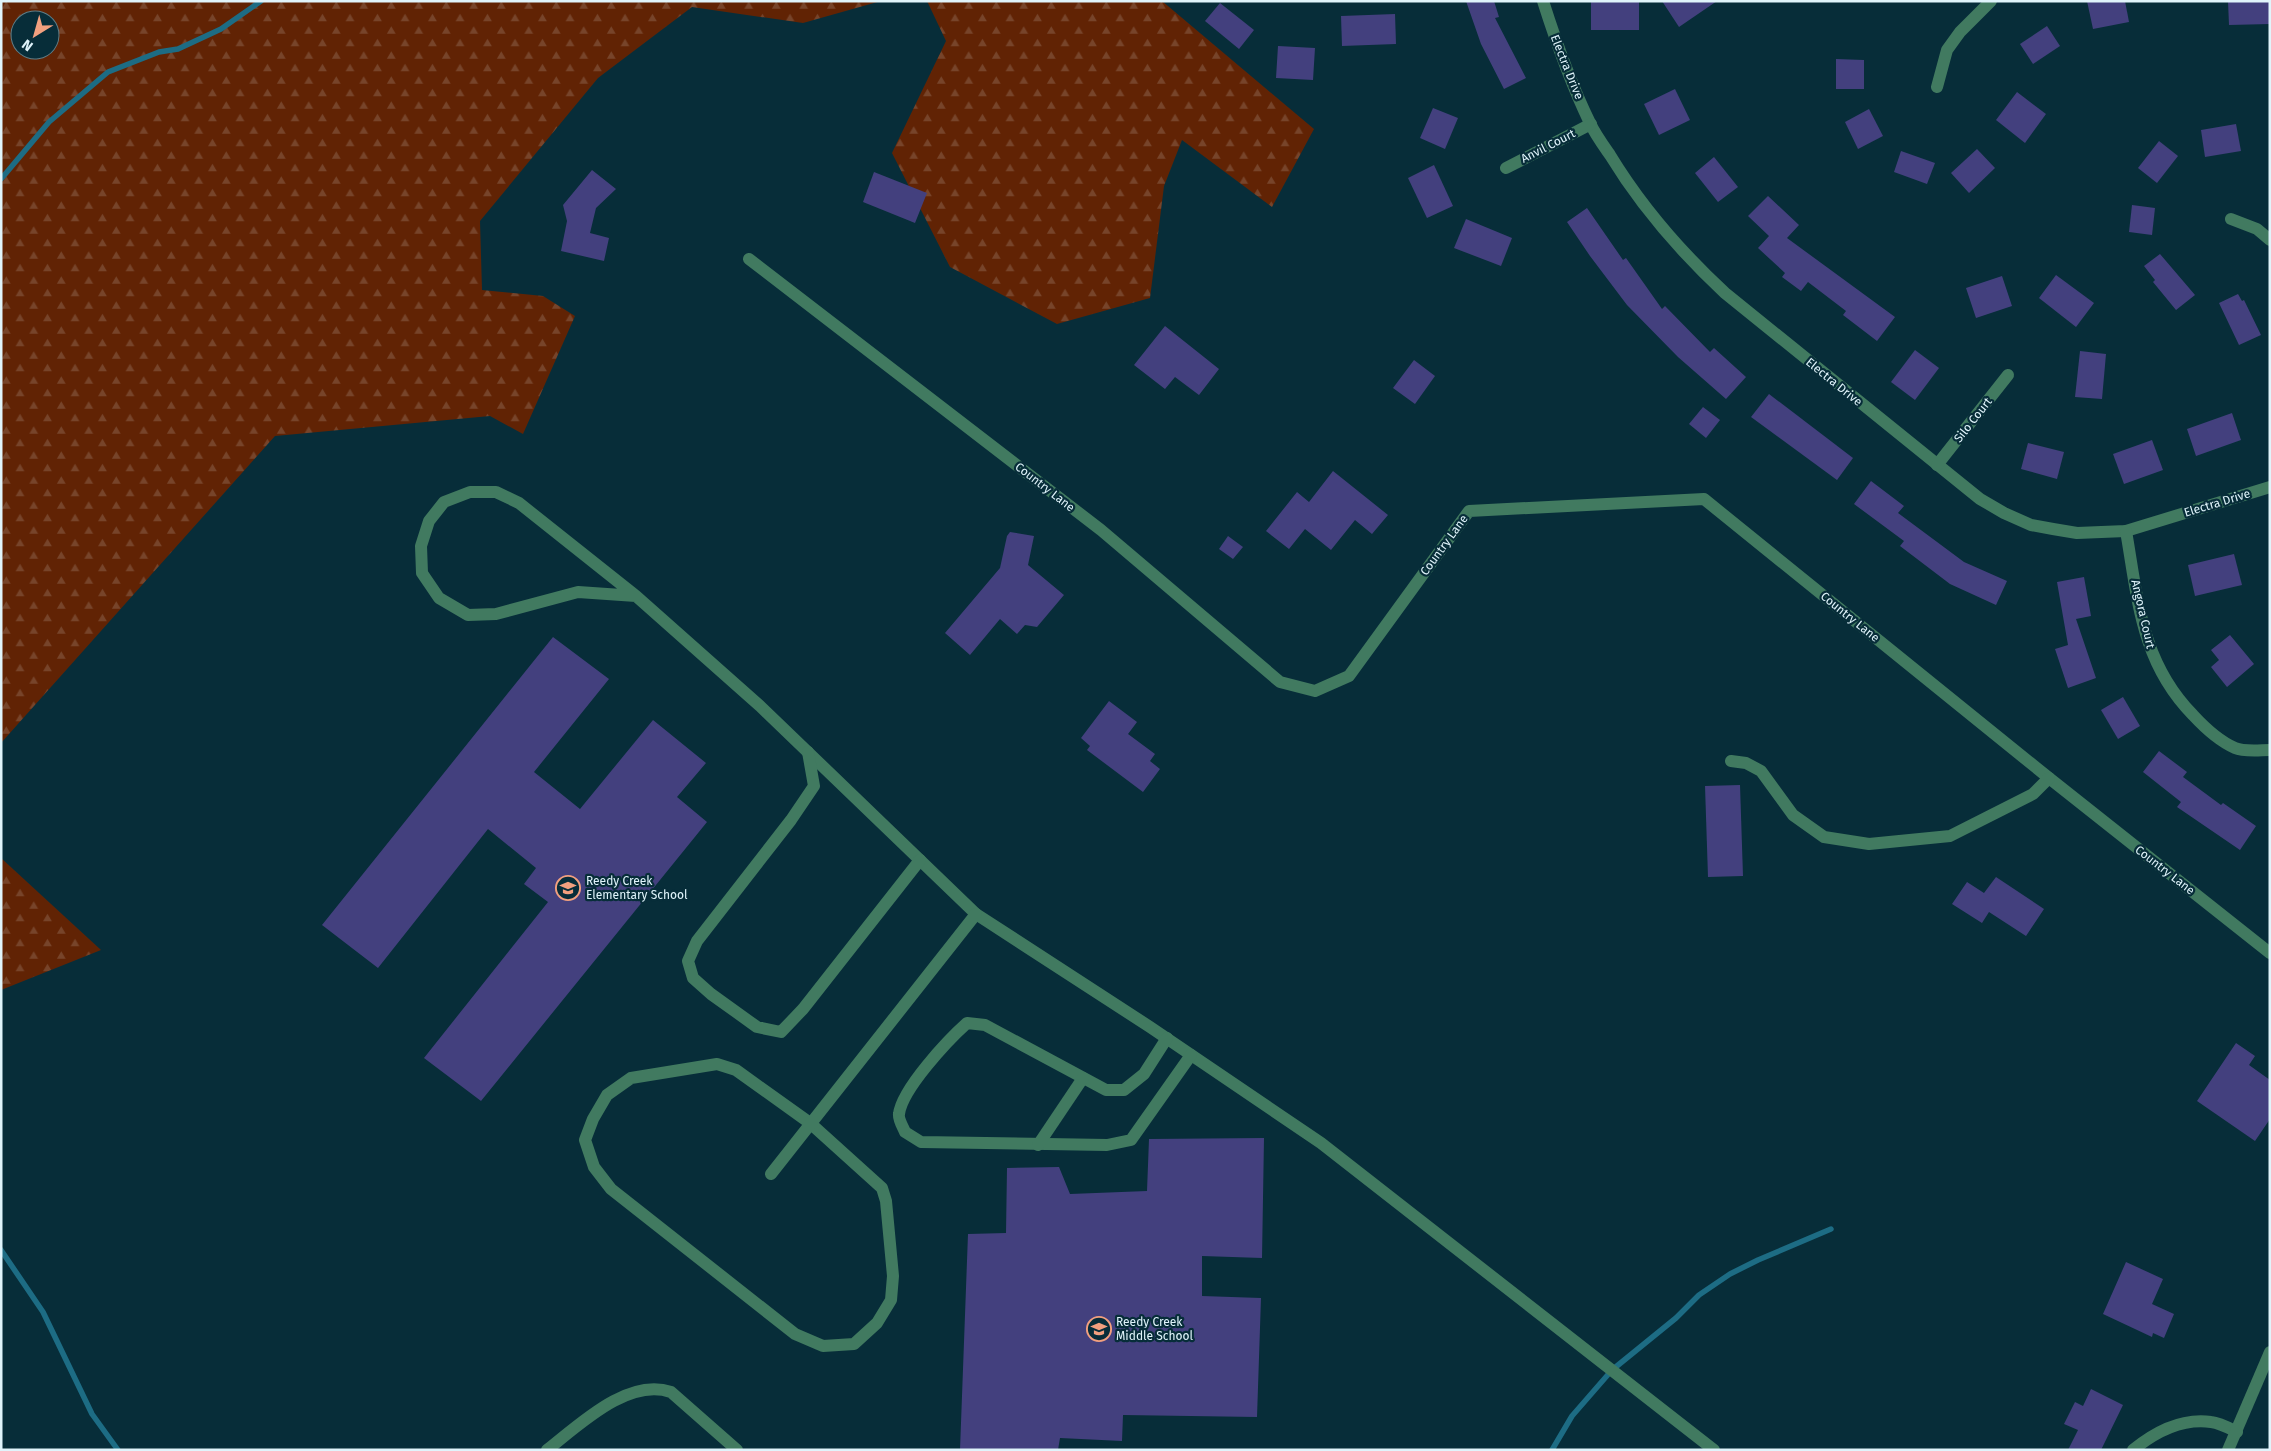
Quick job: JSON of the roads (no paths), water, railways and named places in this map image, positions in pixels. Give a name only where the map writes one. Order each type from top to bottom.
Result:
[{"type":"street","name":"Electra Drive","points":[[1543,1],[1558,46],[1590,124],[1645,206],[1698,268],[1724,293],[1980,499],[2004,513],[2031,525],[2077,533],[2126,531],[2270,487]]},
{"type":"street","points":[[1937,87],[1946,50],[1960,32],[1991,1]]},
{"type":"street","name":"Anvil Court","points":[[1506,168],[1590,124]]},
{"type":"street","points":[[2231,219],[2257,229],[2270,240]]},
{"type":"street","name":"Country Lane","points":[[750,259],[1101,530],[1280,682],[1315,691],[1348,676],[1469,511],[1704,499],[2049,778],[2270,952]]},
{"type":"street","name":"Silo Court","points":[[1937,465],[2008,375]]},
{"type":"street","points":[[636,596],[578,592],[496,614],[468,615],[439,598],[422,573],[421,546],[429,522],[444,502],[470,492],[496,492],[519,503],[636,596],[760,706],[976,914],[1167,1038],[1321,1143],[1714,1450]]},
{"type":"street","name":"Angora Court","points":[[2126,531],[2149,644],[2167,685],[2202,725],[2221,739],[2237,749],[2270,750]]},
{"type":"street","points":[[808,752],[814,786],[791,820],[696,941],[688,961],[694,978],[710,994],[757,1027],[781,1032],[803,1009],[920,860]]},
{"type":"street","points":[[1731,760],[1746,763],[1760,771],[1794,815],[1824,837],[1840,842],[1869,844],[1950,836],[2033,794],[2049,778]]},
{"type":"street","points":[[771,1174],[976,914]]},
{"type":"street","points":[[1167,1038],[1144,1074],[1124,1090],[1106,1090],[984,1025],[966,1023],[950,1038],[906,1095],[898,1115],[904,1132],[921,1142],[1108,1145],[1131,1140],[1191,1055]]},
{"type":"street","points":[[717,1064],[736,1070],[810,1123],[882,1188],[886,1201],[893,1276],[891,1300],[877,1323],[854,1344],[823,1346],[795,1334],[611,1189],[594,1167],[585,1140],[592,1119],[608,1095],[631,1078],[717,1064]]},
{"type":"street","points":[[1038,1145],[1083,1078]]},
{"type":"street","points":[[2228,1450],[2270,1352]]},
{"type":"street","points":[[547,1450],[601,1407],[640,1391],[659,1388],[671,1392],[737,1450]]},
{"type":"street","points":[[2133,1450],[2149,1437],[2179,1424],[2213,1422],[2237,1432]]},
{"type":"waterway","points":[[1,179],[49,122],[108,72],[159,52],[178,49],[221,29],[261,1]]},
{"type":"waterway","points":[[1552,1450],[1572,1416],[1612,1370],[1676,1318],[1699,1295],[1730,1274],[1831,1229]]},
{"type":"waterway","points":[[1,1250],[43,1312],[92,1414],[118,1450]]},
{"type":"place","name":"Reedy Creek Elementary School","points":[[568,888]]},
{"type":"place","name":"Reedy Creek Middle School","points":[[1099,1329]]}]
